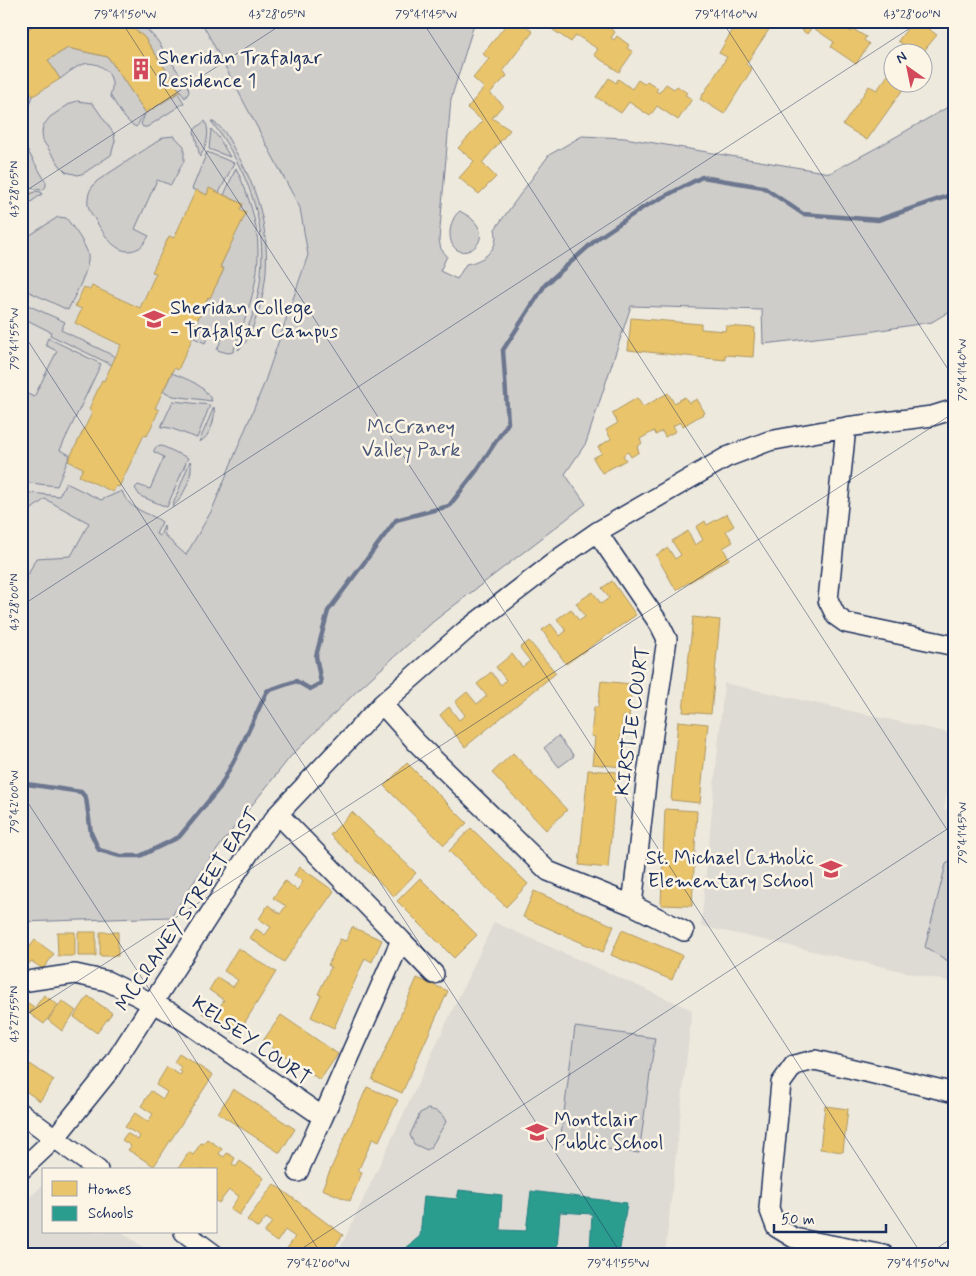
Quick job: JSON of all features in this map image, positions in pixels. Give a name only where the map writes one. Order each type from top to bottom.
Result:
[{"type":"street","name":"MCCRANEY STREET EAST","points":[[21,1170],[55,1138],[110,1070],[248,853],[278,814],[382,704],[465,631],[561,557],[598,532],[727,457],[769,441],[846,427],[932,416],[955,409]]},
{"type":"street","points":[[846,427],[828,600],[836,616],[846,623],[955,646]]},
{"type":"street","name":"KIRSTIE COURT","points":[[598,532],[660,625],[667,639],[647,775],[632,905]]},
{"type":"street","points":[[382,704],[416,742],[548,871],[632,905],[684,931]]},
{"type":"street","points":[[278,814],[434,974]]},
{"type":"street","name":"KELSEY COURT","points":[[298,1172],[401,940]]},
{"type":"street","name":"KELSEY COURT","points":[[21,982],[75,974],[107,981],[174,1014],[323,1117]]},
{"type":"street","points":[[884,1255],[794,1238],[776,1227],[769,1208],[782,1083],[794,1065],[815,1060],[955,1093]]},
{"type":"street","points":[[21,1113],[95,1168]]},
{"type":"street","points":[[187,1234],[215,1255]]},
{"type":"shaded area","name":"Sheridan College - Trafalgar Campus","points":[[21,21],[201,21],[300,208],[308,255],[264,384],[212,510],[186,555],[21,614]]},
{"type":"shaded area","name":"St. Michael Catholic Elementary School","points":[[724,683],[955,734],[955,747],[944,809],[955,812],[955,983],[701,926]]},
{"type":"shaded area","name":"Montclair Public School","points":[[494,922],[692,1010],[665,1255],[337,1255]]},
{"type":"shaded area","points":[[42,1186],[42,1234],[125,1234],[154,1255],[21,1255],[21,1205]]},
{"type":"green space","points":[[21,21],[40,21],[21,34]]},
{"type":"green space","points":[[123,21],[139,21],[157,40],[188,87],[189,92],[185,98],[144,37]]},
{"type":"green space","name":"McCraney Valley Park","points":[[201,21],[475,21],[451,99],[439,240],[441,249],[447,256],[440,271],[457,279],[466,264],[479,260],[493,248],[496,236],[495,229],[549,155],[582,136],[625,138],[830,173],[955,103],[955,308],[932,322],[868,332],[763,344],[762,310],[631,306],[586,443],[565,474],[586,504],[434,621],[361,687],[291,756],[225,839],[171,917],[21,922],[21,590],[36,558],[71,556],[89,523],[45,499],[24,515],[21,515],[21,492],[59,496],[66,483],[101,500],[122,491],[125,498],[134,507],[162,522],[156,534],[160,536],[164,526],[165,536],[186,555],[212,510],[264,384],[308,255],[300,208]]},
{"type":"green space","points":[[68,48],[108,57],[146,113],[178,93],[184,103],[147,127],[143,127],[141,124],[145,114],[136,127],[124,117],[110,95],[112,82],[107,71],[102,67],[91,63],[84,64],[60,79],[48,60]]},
{"type":"green space","points":[[21,78],[33,96],[28,109],[21,107]]},
{"type":"green space","points":[[77,101],[92,103],[114,134],[115,141],[111,155],[78,175],[66,172],[61,167],[43,141],[42,133],[43,126],[50,117]]},
{"type":"green space","points":[[205,121],[208,130],[207,139],[200,157],[194,131]]},
{"type":"green space","points":[[211,121],[225,133],[245,169],[261,211],[265,233],[266,277],[262,299],[249,337],[238,350],[251,321],[260,285],[261,235],[249,188],[239,165]]},
{"type":"green space","points":[[211,129],[219,138],[230,157],[209,149]]},
{"type":"green space","points":[[21,133],[26,148],[46,182],[43,190],[28,188],[21,177]]},
{"type":"green space","points":[[174,136],[184,146],[184,161],[171,185],[157,180],[135,229],[149,236],[139,248],[126,251],[120,249],[106,237],[91,213],[88,206],[88,195],[97,181],[164,137]]},
{"type":"green space","points":[[207,152],[234,163],[219,193],[210,189],[207,195],[192,189]]},
{"type":"green space","points":[[236,168],[245,188],[254,219],[258,240],[258,263],[254,289],[246,315],[233,352],[228,353],[217,350],[222,338],[210,333],[205,343],[190,336],[208,297],[210,297],[224,269],[220,267],[245,213],[240,210],[243,204],[224,195]]},
{"type":"green space","points":[[36,191],[42,194],[21,209],[21,200]]},
{"type":"green space","points":[[460,211],[469,216],[479,229],[480,238],[477,245],[471,250],[457,250],[452,243],[451,226]]},
{"type":"green space","points":[[58,217],[66,218],[82,241],[88,255],[87,268],[68,310],[21,288],[21,241]]},
{"type":"green space","points":[[21,302],[65,322],[61,330],[116,357],[112,365],[50,335],[51,332],[21,317]]},
{"type":"green space","points":[[48,338],[101,364],[60,450],[70,455],[57,486],[21,482],[21,391],[34,397],[57,351],[45,345]]},
{"type":"green space","points":[[172,373],[190,380],[205,390],[212,401],[173,396],[163,391]]},
{"type":"green space","points":[[173,401],[210,405],[197,438],[170,428],[161,427]]},
{"type":"green space","points":[[214,407],[214,417],[209,432],[199,442]]},
{"type":"green space","points":[[162,446],[188,458],[167,507],[140,496],[135,488],[138,485],[150,489],[164,457],[154,452],[154,450],[156,447]]},
{"type":"green space","points":[[190,461],[191,472],[187,486],[180,499],[172,507]]},
{"type":"green space","points":[[558,736],[574,756],[559,767],[544,748]]},
{"type":"green space","points":[[955,859],[955,955],[953,964],[925,947],[946,864]]},
{"type":"green space","points":[[575,1027],[655,1038],[639,1153],[560,1143]]},
{"type":"green space","points":[[428,1109],[439,1112],[446,1122],[431,1147],[427,1150],[414,1144],[410,1135],[420,1113]]},
{"type":"building: Homes","name":"Sheridan Trafalgar Residence 1","points":[[40,21],[126,22],[144,37],[180,91],[146,113],[108,57],[68,48],[48,60],[60,79],[33,96],[21,78],[21,34]]},
{"type":"building: Homes","points":[[509,21],[520,21],[533,32],[503,70],[507,76],[490,93],[503,105],[492,118],[510,130],[482,163],[496,177],[479,194],[459,178],[474,161],[458,148],[483,121],[467,108],[484,88],[473,78],[489,59],[483,54]]},
{"type":"building: Homes","points":[[555,21],[604,21],[615,32],[611,38],[614,40],[617,36],[629,45],[627,48],[633,52],[619,72],[594,55],[598,49],[576,35],[571,42],[553,30],[555,27],[552,25]]},
{"type":"building: Homes","points":[[738,21],[759,21],[770,28],[746,64],[752,69],[724,114],[700,99],[727,57],[719,53]]},
{"type":"building: Homes","points":[[790,21],[847,21],[852,25],[848,30],[851,32],[853,29],[866,37],[864,40],[869,44],[856,64],[831,47],[834,42],[812,27],[807,34]]},
{"type":"building: Homes","points":[[913,21],[918,21],[937,35],[931,42],[898,41]]},
{"type":"building: Homes","points":[[609,78],[616,83],[618,79],[632,89],[638,80],[644,84],[647,81],[658,88],[656,91],[659,93],[666,84],[674,89],[677,86],[687,93],[685,95],[692,99],[678,120],[657,106],[650,116],[629,102],[621,113],[596,97]]},
{"type":"building: Homes","points":[[884,81],[884,92],[901,92],[867,140],[843,125],[869,86],[877,90]]},
{"type":"building: Homes","points":[[21,177],[32,194],[21,200]]},
{"type":"building: Homes","points":[[209,188],[243,204],[240,210],[246,213],[220,267],[224,269],[210,298],[208,297],[190,336],[193,337],[178,370],[174,368],[155,408],[159,410],[147,436],[144,435],[119,487],[116,486],[113,492],[79,476],[83,468],[68,461],[92,413],[89,409],[102,380],[104,381],[121,345],[75,323],[82,309],[75,306],[84,287],[90,290],[92,286],[140,308],[156,273],[152,272],[169,236],[174,238],[196,190],[207,195]]},
{"type":"building: Homes","points":[[631,318],[701,324],[701,329],[725,331],[726,326],[755,328],[753,357],[725,355],[725,360],[628,350]]},
{"type":"building: Homes","points":[[668,393],[674,403],[685,397],[689,403],[697,399],[705,413],[683,426],[680,422],[673,426],[676,431],[665,437],[662,431],[656,435],[654,431],[640,439],[642,443],[637,447],[639,452],[631,457],[628,452],[623,455],[626,460],[602,473],[593,458],[602,453],[598,447],[611,439],[606,430],[618,423],[612,413],[637,398],[643,407]]},
{"type":"building: Homes","points":[[727,514],[734,526],[726,531],[733,542],[723,548],[729,559],[676,590],[656,555],[668,548],[675,559],[681,555],[672,541],[688,531],[695,545],[703,540],[696,527],[705,521],[707,525]]},
{"type":"building: Homes","points":[[612,581],[636,615],[566,664],[542,630],[551,624],[560,636],[566,631],[557,619],[571,609],[579,621],[585,617],[576,603],[593,592],[601,604],[609,598],[602,588]]},
{"type":"building: Homes","points":[[693,617],[720,620],[711,714],[683,712]]},
{"type":"building: Homes","points":[[529,641],[556,673],[465,747],[440,715],[449,707],[459,720],[465,715],[455,702],[467,692],[477,704],[487,696],[477,684],[491,672],[501,685],[506,680],[496,667],[512,654],[522,667],[530,661],[520,648]]},
{"type":"building: Homes","points":[[601,681],[632,684],[629,717],[623,716],[620,742],[624,743],[622,767],[592,764],[595,737],[591,736],[594,707],[598,707]]},
{"type":"building: Homes","points":[[678,721],[708,724],[700,803],[671,800]]},
{"type":"building: Homes","points":[[513,753],[567,810],[546,830],[492,773]]},
{"type":"building: Homes","points":[[407,763],[467,823],[444,845],[384,786]]},
{"type":"building: Homes","points":[[588,770],[617,772],[608,868],[579,865]]},
{"type":"building: Homes","points":[[665,809],[697,811],[692,906],[661,905]]},
{"type":"building: Homes","points":[[352,812],[416,873],[394,896],[330,835]]},
{"type":"building: Homes","points":[[471,828],[528,884],[506,907],[449,851]]},
{"type":"building: Homes","points":[[300,867],[334,891],[284,962],[250,938],[256,929],[265,935],[271,927],[259,919],[268,905],[280,914],[286,906],[273,898],[285,881],[297,890],[303,882],[294,875]]},
{"type":"building: Homes","points":[[420,878],[477,935],[454,958],[397,901]]},
{"type":"building: Homes","points":[[534,891],[614,926],[603,952],[523,917]]},
{"type":"building: Homes","points":[[352,927],[382,940],[372,962],[365,958],[334,1028],[311,1017],[321,995],[318,994],[331,967],[328,965],[340,939],[346,941]]},
{"type":"building: Homes","points":[[622,930],[682,955],[672,980],[611,955]]},
{"type":"building: Homes","points":[[57,932],[75,932],[75,956],[58,956]]},
{"type":"building: Homes","points":[[78,932],[96,932],[96,956],[78,956]]},
{"type":"building: Homes","points":[[100,932],[118,932],[118,956],[100,956]]},
{"type":"building: Homes","points":[[35,940],[54,954],[43,969],[31,961],[24,970],[21,968],[21,958]]},
{"type":"building: Homes","points":[[21,944],[27,948],[21,956]]},
{"type":"building: Homes","points":[[238,948],[276,972],[237,1035],[202,1013],[210,1002],[219,1008],[224,1000],[209,990],[217,977],[233,987],[238,980],[224,971]]},
{"type":"building: Homes","points":[[417,978],[448,991],[402,1093],[372,1080]]},
{"type":"building: Homes","points":[[44,995],[58,1005],[44,1024],[30,1014]]},
{"type":"building: Homes","points":[[88,996],[112,1013],[97,1033],[74,1017]]},
{"type":"building: Homes","points":[[21,998],[34,1007],[21,1024]]},
{"type":"building: Homes","points":[[62,1001],[76,1011],[62,1031],[48,1020]]},
{"type":"building: Homes","points":[[281,1015],[338,1054],[320,1080],[263,1041]]},
{"type":"building: Homes","points":[[21,1047],[29,1053],[21,1064]]},
{"type":"building: Homes","points":[[179,1054],[213,1075],[154,1166],[128,1150],[131,1146],[122,1140],[127,1133],[138,1140],[140,1136],[125,1127],[135,1113],[148,1122],[153,1114],[141,1106],[151,1091],[163,1099],[167,1092],[156,1085],[167,1067],[180,1075],[182,1072],[179,1070],[181,1067],[174,1062]]},
{"type":"building: Homes","points":[[30,1064],[54,1080],[40,1101],[21,1088],[21,1077]]},
{"type":"building: Homes","points":[[367,1087],[398,1100],[379,1141],[373,1138],[358,1171],[362,1173],[350,1201],[322,1189]]},
{"type":"building: Homes","points":[[233,1089],[295,1129],[280,1153],[218,1113]]},
{"type":"building: Homes","points":[[825,1106],[848,1109],[843,1152],[820,1149]]},
{"type":"building: Homes","points":[[207,1139],[222,1149],[219,1154],[224,1157],[227,1153],[235,1158],[232,1164],[236,1167],[240,1161],[264,1178],[239,1215],[230,1209],[239,1196],[229,1190],[218,1202],[218,1168],[178,1168],[189,1152],[193,1155],[201,1143],[203,1144]]},
{"type":"building: Homes","points":[[274,1184],[343,1235],[329,1255],[316,1255],[318,1252],[311,1247],[305,1255],[292,1255],[286,1250],[295,1237],[285,1230],[277,1242],[264,1233],[272,1222],[266,1218],[258,1228],[247,1220]]},
{"type":"building: Schools","points":[[459,1190],[502,1195],[500,1230],[526,1231],[531,1191],[627,1203],[619,1255],[398,1255],[420,1236],[424,1196],[457,1199]],"holes":[[[560,1212],[592,1214],[590,1249],[557,1247]]]},
{"type":"waterway","points":[[21,787],[27,784],[81,792],[86,798],[91,833],[99,850],[120,856],[140,856],[179,837],[220,787],[267,691],[296,681],[310,689],[321,683],[316,656],[328,611],[396,520],[449,506],[477,470],[508,423],[503,350],[545,285],[598,238],[644,207],[702,177],[763,187],[803,214],[878,220],[955,192]]},
{"type":"place","name":"Sheridan Trafalgar Residence 1","points":[[141,69]]},
{"type":"place","name":"Sheridan College - Trafalgar Campus","points":[[154,319]]},
{"type":"place","name":"St. Michael Catholic Elementary School","points":[[831,869]]},
{"type":"place","name":"Montclair Public School","points":[[537,1132]]}]
